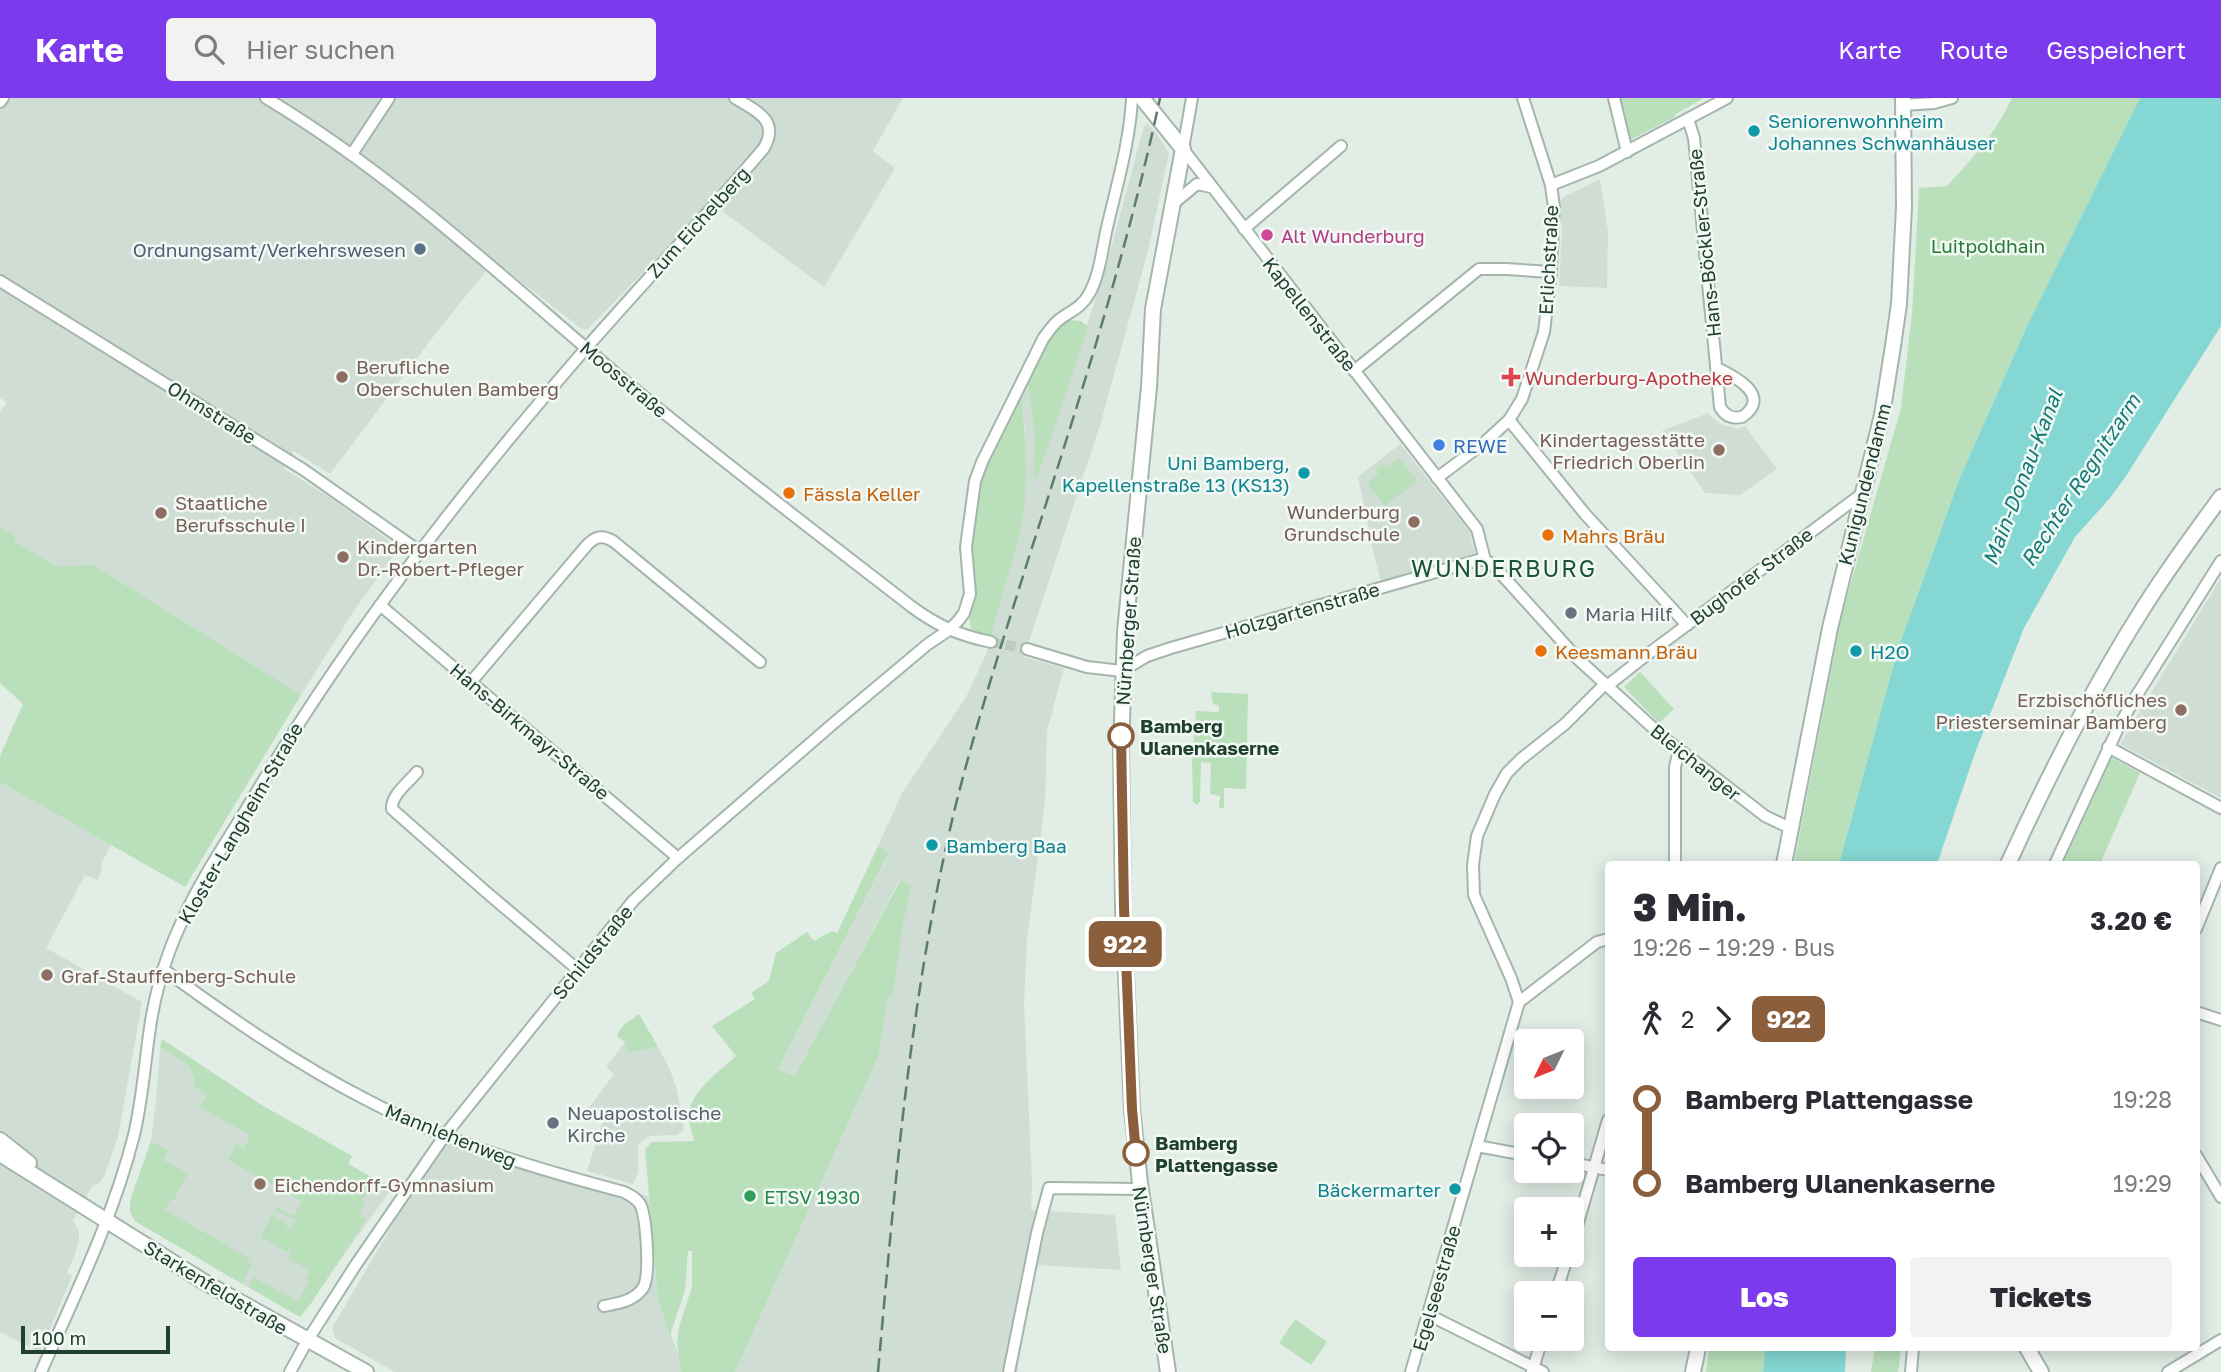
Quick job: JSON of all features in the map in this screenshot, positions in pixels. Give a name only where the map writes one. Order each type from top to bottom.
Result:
[{"type":"street","name":"Moosstraße","points":[[266,98],[352,154],[408,196],[484,258],[586,348],[769,497],[912,607],[949,630],[991,642]]},
{"type":"street","points":[[352,154],[389,98]]},
{"type":"street","name":"Zum Eichelberg","points":[[586,348],[764,148],[771,129],[767,121],[735,98]]},
{"type":"street","points":[[949,630],[964,613],[970,594],[966,547],[975,481],[982,462],[1035,353],[1051,327],[1075,310],[1090,294],[1117,186],[1132,98]]},
{"type":"street","points":[[1142,98],[1183,149]]},
{"type":"street","points":[[1183,149],[1192,98]]},
{"type":"street","name":"Erlichstraße","points":[[1509,420],[1522,398],[1544,332],[1551,272],[1554,207],[1550,185],[1523,98]]},
{"type":"street","points":[[1614,98],[1627,152]]},
{"type":"street","points":[[1550,185],[1599,166],[1727,98]]},
{"type":"street","points":[[1903,101],[1934,103],[1952,98]]},
{"type":"street","name":"Kunigundendamm","points":[[1784,861],[1835,602],[1882,415],[1899,304],[1904,207],[1903,101]]},
{"type":"street","name":"Hans-Böckler-Straße","points":[[1688,119],[1694,138],[1720,407],[1729,417],[1742,417],[1751,408],[1752,392],[1731,375],[1717,368]]},
{"type":"street","points":[[1244,229],[1341,146]]},
{"type":"street","name":"Kapellenstraße","points":[[1183,149],[1437,478]]},
{"type":"street","name":"Nürnberger Straße","points":[[1168,1372],[1132,1109],[1121,750],[1122,671],[1149,387],[1153,309],[1183,149]]},
{"type":"street","points":[[1172,205],[1197,184],[1211,187]]},
{"type":"street","points":[[1354,371],[1479,269],[1551,272]]},
{"type":"street","name":"Ohmstraße","points":[[0,281],[304,470],[419,551]]},
{"type":"street","name":"Kloster-Langheim-Straße","points":[[41,1372],[106,1222],[123,1175],[139,1113],[151,1022],[163,969],[192,899],[311,703],[380,605],[463,494],[586,348]]},
{"type":"street","points":[[1605,940],[1597,942],[1519,1002],[1474,895],[1473,865],[1477,836],[1491,801],[1507,773],[1606,685],[1544,623],[1493,565],[1485,560],[1477,529],[1437,478],[1509,420],[1564,490],[1687,625]]},
{"type":"street","name":"Bughofer Straße","points":[[1606,685],[1863,493]]},
{"type":"street","points":[[2009,861],[2063,749],[2110,663],[2168,570],[2221,497]]},
{"type":"street","points":[[471,682],[587,545],[602,536],[613,541],[760,662]]},
{"type":"street","name":"Holzgartenstraße","points":[[1122,671],[1147,656],[1194,641],[1485,560]]},
{"type":"street","points":[[2056,861],[2108,747],[2134,698],[2221,561]]},
{"type":"street","name":"Hans-Birkmayr-Straße","points":[[380,605],[678,858]]},
{"type":"street","name":"Schildstraße","points":[[290,1372],[390,1212],[444,1135],[633,901],[678,858],[928,643],[949,630]]},
{"type":"street","points":[[1027,649],[1087,667],[1122,671]]},
{"type":"street","name":"Bleichanger","points":[[1606,685],[1679,750],[1765,816],[1790,828]]},
{"type":"street","points":[[2108,747],[2221,808]]},
{"type":"street","points":[[1675,861],[1675,767],[1679,750]]},
{"type":"street","points":[[417,772],[393,799],[392,809],[578,969]]},
{"type":"street","points":[[2200,919],[2221,868]]},
{"type":"street","name":"Mannlehenweg","points":[[163,969],[253,1032],[369,1101],[444,1135],[517,1162],[624,1192],[638,1201],[643,1215],[647,1279],[643,1288],[633,1298],[604,1306]]},
{"type":"street","name":"Egelseestraße","points":[[1411,1372],[1519,1002]]},
{"type":"street","points":[[2200,1013],[2221,1020]]},
{"type":"street","points":[[1584,1203],[1605,1131]]},
{"type":"street","name":"Starkenfeldstraße","points":[[0,1140],[70,1198]]},
{"type":"street","points":[[1477,1146],[1514,1153]]},
{"type":"street","name":"Starkenfeldstraße","points":[[0,1154],[206,1283],[366,1372]]},
{"type":"street","points":[[2200,1162],[2221,1197]]},
{"type":"street","points":[[1584,1165],[1605,1169]]},
{"type":"street","points":[[1009,1372],[1037,1233],[1049,1188],[1141,1189]]},
{"type":"street","points":[[1429,1315],[1536,1370],[1540,1351]]},
{"type":"street","points":[[2168,1372],[2221,1339]]},
{"type":"street","points":[[1693,1372],[1697,1351]]},
{"type":"street","points":[[1910,1372],[1913,1351]]},
{"type":"street","points":[[2029,1351],[2041,1372]]},
{"type":"shaded area","points":[[0,98],[903,98],[873,151],[895,168],[824,287],[712,201],[588,329],[582,329],[494,261],[330,474],[294,451],[284,469],[331,498],[399,548],[353,612],[301,695],[94,565],[56,566],[13,541],[16,536],[0,527],[0,413],[7,402],[0,398]]},
{"type":"shaded area","points":[[1148,124],[1169,153],[1148,251],[1101,422],[1024,657],[1064,668],[1047,731],[1045,802],[1027,940],[1024,1003],[1031,1210],[1115,1215],[1121,1270],[1035,1265],[1017,1372],[735,1372],[879,1055],[910,885],[899,881],[795,1077],[778,1069],[889,854],[878,846],[902,793],[966,697],[987,652],[1025,479],[1025,430],[1021,389],[1027,378],[1034,431],[1033,476],[1037,479],[1108,260],[1144,126]]},
{"type":"shaded area","points":[[1600,179],[1608,231],[1607,288],[1559,286],[1562,229],[1560,203],[1562,198]]},
{"type":"shaded area","name":"Kindertagesstätte Friedrich Oberlin","points":[[1708,413],[1720,424],[1737,429],[1745,426],[1777,469],[1740,495],[1705,493],[1662,431]]},
{"type":"shaded area","name":"Wunderburg Grundschule","points":[[1400,444],[1469,531],[1475,553],[1381,581],[1358,477]]},
{"type":"shaded area","name":"Erzbischöfliches Priesterseminar Bamberg","points":[[2221,578],[2221,798],[2120,744]]},
{"type":"shaded area","name":"Graf-Stauffenberg-Schule","points":[[0,782],[111,845],[97,880],[85,875],[46,948],[142,1002],[118,1137],[104,1177],[92,1186],[73,1221],[79,1231],[79,1238],[67,1273],[72,1276],[40,1352],[0,1332]]},
{"type":"shaded area","points":[[625,1042],[631,1053],[658,1047],[677,1090],[684,1129],[677,1135],[649,1136],[643,1140],[638,1146],[638,1172],[633,1184],[587,1171],[605,1114],[588,1109],[614,1074],[606,1067]]},
{"type":"shaded area","name":"Eichendorff-Gymnasium","points":[[160,1047],[189,1066],[195,1081],[193,1086],[339,1179],[348,1164],[392,1188],[300,1317],[135,1221],[131,1215],[130,1201],[151,1141]]},
{"type":"shaded area","points":[[448,1141],[563,1177],[649,1196],[658,1300],[680,1359],[681,1372],[395,1372],[335,1338],[332,1328],[396,1219]]},
{"type":"green space","points":[[1619,98],[1704,98],[1630,140]]},
{"type":"green space","name":"Luitpoldhain","points":[[2012,98],[2140,98],[2028,324],[1959,480],[1898,649],[1840,861],[1795,861],[1842,614],[1901,408],[1912,313],[1919,188],[1947,186],[1983,145]]},
{"type":"green space","points":[[1071,320],[1081,321],[1088,327],[1037,479],[1033,477],[1034,431],[1027,378],[1049,335],[1059,324]]},
{"type":"green space","points":[[1021,389],[1026,458],[1024,509],[991,637],[971,629],[969,616],[973,597],[970,551],[979,480]]},
{"type":"green space","points":[[1399,458],[1417,481],[1385,506],[1367,483],[1379,473],[1376,469],[1383,463],[1387,467]]},
{"type":"green space","points":[[0,527],[16,536],[14,541],[56,566],[94,565],[301,695],[185,887],[0,782],[0,756],[23,704],[0,683]]},
{"type":"green space","points":[[1640,672],[1674,709],[1659,723],[1624,687]]},
{"type":"green space","points":[[1211,692],[1248,694],[1246,789],[1224,788],[1224,808],[1219,808],[1220,796],[1210,794],[1211,763],[1201,762],[1200,801],[1197,805],[1193,802],[1192,762],[1196,711],[1219,712],[1219,705],[1213,704]]},
{"type":"green space","points":[[2112,758],[2140,773],[2101,861],[2064,861]]},
{"type":"green space","points":[[878,846],[889,853],[778,1069],[795,1076],[900,881],[911,885],[893,994],[887,1000],[879,1055],[735,1372],[681,1372],[677,1343],[679,1327],[692,1287],[692,1251],[688,1251],[685,1290],[670,1335],[658,1300],[645,1149],[652,1142],[694,1141],[689,1118],[693,1100],[736,1056],[712,1026],[755,999],[751,993],[769,981],[776,953],[807,932],[814,941],[832,931],[837,933]]},
{"type":"green space","points":[[639,1014],[658,1047],[630,1053],[625,1042],[617,1036],[623,1026]]},
{"type":"green space","points":[[162,1039],[260,1104],[352,1156],[348,1164],[392,1188],[389,1192],[372,1183],[359,1213],[366,1219],[300,1317],[248,1287],[253,1277],[298,1301],[309,1281],[306,1279],[310,1271],[288,1259],[292,1251],[287,1252],[260,1237],[272,1215],[287,1223],[286,1227],[291,1229],[295,1220],[275,1210],[277,1207],[294,1216],[302,1201],[228,1160],[236,1144],[244,1148],[250,1135],[199,1107],[207,1095],[193,1086],[195,1081],[189,1066],[160,1047]]},
{"type":"green space","points":[[151,1141],[168,1151],[163,1160],[188,1173],[174,1200],[171,1199],[165,1210],[249,1258],[247,1261],[252,1264],[242,1284],[135,1221],[130,1211],[130,1201]]},
{"type":"green space","points":[[1295,1319],[1327,1342],[1311,1365],[1279,1343]]},
{"type":"green space","points":[[1709,1351],[1765,1351],[1763,1372],[1706,1372]]},
{"type":"green space","points":[[1874,1351],[1901,1351],[1898,1372],[1871,1372]]},
{"type":"water","points":[[2140,98],[2221,98],[2221,326],[2126,476],[2075,537],[2024,628],[1975,753],[1938,861],[1840,861],[1898,649],[1959,480],[2028,324]]},
{"type":"water","points":[[1765,1351],[1846,1351],[1845,1372],[1763,1372]]},
{"type":"tunnel","points":[[991,642],[1027,649]]},
{"type":"railway","points":[[878,1372],[898,1161],[915,1020],[954,812],[989,685],[1100,330],[1160,98]]},
{"type":"bus line","name":"922","points":[[1121,736],[1124,907],[1136,1153]]},
{"type":"place","name":"Seniorenwohnheim Johannes Schwanhäuser","points":[[1754,131]]},
{"type":"place","name":"Alt Wunderburg","points":[[1267,235]]},
{"type":"place","name":"Ordnungsamt/Verkehrswesen","points":[[420,249]]},
{"type":"place","name":"Berufliche Oberschulen Bamberg","points":[[342,377]]},
{"type":"place","name":"Wunderburg-Apotheke","points":[[1511,377]]},
{"type":"place","name":"REWE","points":[[1439,445]]},
{"type":"place","name":"Kindertagesstätte Friedrich Oberlin","points":[[1719,450]]},
{"type":"place","name":"Uni Bamberg, Kapellenstraße 13 (KS13)","points":[[1304,473]]},
{"type":"place","name":"Fässla Keller","points":[[789,493]]},
{"type":"place","name":"Staatliche Berufsschule I","points":[[161,513]]},
{"type":"place","name":"Wunderburg Grundschule","points":[[1414,522]]},
{"type":"place","name":"Mahrs Bräu","points":[[1548,535]]},
{"type":"place","name":"Kindergarten Dr.-Robert-Pfleger","points":[[343,557]]},
{"type":"place","name":"Maria Hilf","points":[[1571,613]]},
{"type":"place","name":"Keesmann Bräu","points":[[1541,651]]},
{"type":"place","name":"H2O","points":[[1856,651]]},
{"type":"place","name":"Erzbischöfliches Priesterseminar Bamberg","points":[[2181,710]]},
{"type":"place","name":"Bamberg Ulanenkaserne","points":[[1121,736]]},
{"type":"place","name":"Bamberg Baa","points":[[932,845]]},
{"type":"place","name":"Graf-Stauffenberg-Schule","points":[[47,975]]},
{"type":"place","name":"Neuapostolische Kirche","points":[[553,1123]]},
{"type":"place","name":"Bamberg Plattengasse","points":[[1136,1153]]},
{"type":"place","name":"Eichendorff-Gymnasium","points":[[260,1184]]},
{"type":"place","name":"Bäckermarter","points":[[1455,1189]]},
{"type":"place","name":"ETSV 1930","points":[[750,1196]]},
{"type":"district","name":"WUNDERBURG","points":[[1504,568]]},
{"type":"water label","name":"Main-Donau-Kanal","points":[[2022,477]]},
{"type":"water label","name":"Rechter Regnitzarm","points":[[2080,480]]}]
